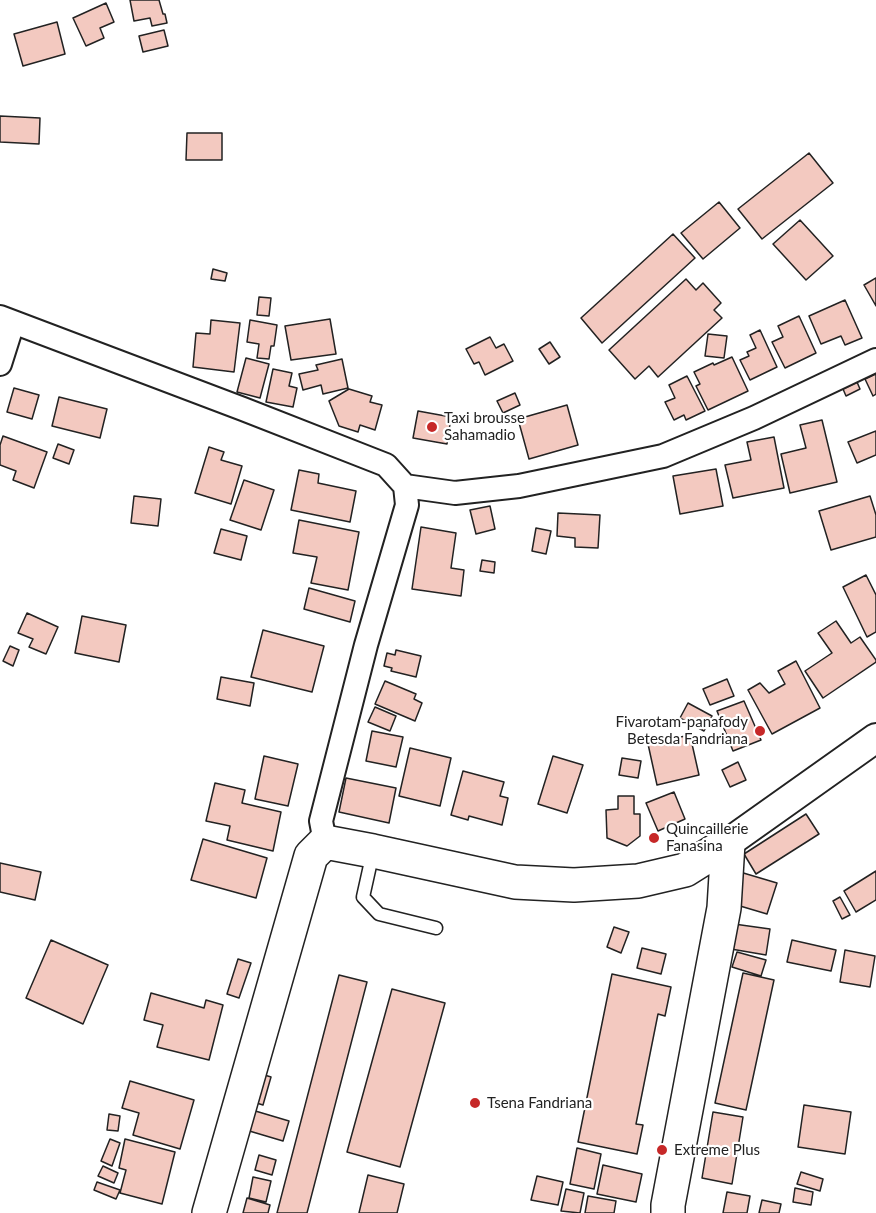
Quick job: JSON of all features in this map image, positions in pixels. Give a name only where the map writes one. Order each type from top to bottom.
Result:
[{"type":"main road","points":[[209,1213],[311,856],[326,842],[515,882],[574,885],[638,881],[685,870],[728,843]]},
{"type":"main road","points":[[668,1213],[724,908],[728,843]]},
{"type":"street","points":[[0,364],[7,320],[386,465],[405,486],[407,505],[366,645],[321,821],[326,842]]},
{"type":"street","points":[[405,486],[455,493],[519,486],[663,456],[754,418],[876,360]]},
{"type":"street","points":[[728,843],[876,738]]},
{"type":"lane","points":[[373,851],[363,897],[379,914],[436,928]]},
{"type":"building","points":[[130,0],[159,0],[167,23],[152,26],[150,18],[134,21]]},
{"type":"building","points":[[106,3],[114,22],[100,28],[104,38],[86,46],[73,18]]},
{"type":"building","points":[[57,22],[65,54],[23,66],[14,34]]},
{"type":"building","points":[[164,30],[168,46],[143,52],[139,36]]},
{"type":"building","points":[[0,116],[40,118],[39,144],[0,142]]},
{"type":"building","points":[[187,133],[222,133],[222,160],[186,160]]},
{"type":"building","points":[[809,153],[833,183],[762,239],[738,209]]},
{"type":"building","points":[[719,202],[740,228],[703,259],[681,233]]},
{"type":"building","points":[[800,220],[833,256],[806,280],[773,244]]},
{"type":"building","points":[[673,234],[695,258],[602,343],[581,318]]},
{"type":"building","points":[[213,269],[227,273],[225,281],[211,279]]},
{"type":"building","points":[[876,278],[876,306],[864,285]]},
{"type":"building","points":[[686,279],[696,290],[703,283],[721,303],[714,310],[722,318],[658,377],[649,366],[635,379],[609,350]]},
{"type":"building","points":[[259,297],[271,298],[269,316],[257,315]]},
{"type":"building","points":[[845,300],[862,338],[845,345],[841,336],[821,344],[809,316]]},
{"type":"building","points":[[799,316],[816,353],[785,368],[772,342],[783,337],[778,326]]},
{"type":"building","points":[[330,319],[336,354],[291,360],[285,326]]},
{"type":"building","points":[[211,320],[240,323],[234,372],[193,367],[196,333],[210,334]]},
{"type":"building","points":[[250,320],[277,325],[274,346],[271,346],[269,359],[257,358],[259,344],[247,342]]},
{"type":"building","points":[[760,330],[777,367],[750,380],[740,360],[749,356],[747,352],[756,348],[750,335]]},
{"type":"building","points":[[708,334],[727,336],[724,358],[705,356]]},
{"type":"building","points":[[490,337],[496,348],[504,344],[513,361],[485,375],[479,362],[474,364],[466,349]]},
{"type":"building","points":[[550,342],[560,357],[549,364],[539,349]]},
{"type":"building","points":[[732,357],[748,391],[708,410],[696,386],[700,384],[694,372]]},
{"type":"building","points":[[246,358],[269,364],[260,398],[237,392]]},
{"type":"building","points":[[342,359],[348,388],[323,394],[321,385],[303,390],[299,374],[318,370],[316,365]]},
{"type":"building","points":[[273,369],[292,373],[289,386],[297,388],[293,407],[266,402]]},
{"type":"building","points":[[876,374],[876,394],[873,396],[865,379]]},
{"type":"building","points":[[687,376],[705,411],[686,420],[684,415],[674,420],[665,402],[675,398],[669,385]]},
{"type":"building","points":[[857,382],[860,389],[846,396],[843,389]]},
{"type":"building","points":[[14,388],[39,395],[32,419],[7,412]]},
{"type":"building","points":[[349,389],[372,396],[370,402],[382,405],[375,430],[360,425],[358,432],[339,426],[329,401]]},
{"type":"building","points":[[515,393],[520,405],[503,413],[497,401]]},
{"type":"building","points":[[59,397],[107,409],[100,438],[52,426]]},
{"type":"building","points":[[567,405],[578,445],[529,459],[518,419]]},
{"type":"building","name":"Taxi brousse Sahamadio","points":[[418,411],[451,417],[447,444],[413,438]]},
{"type":"building","points":[[822,420],[837,482],[790,493],[781,454],[806,448],[800,425]]},
{"type":"building","points":[[876,431],[876,455],[857,463],[848,442]]},
{"type":"building","points":[[3,436],[47,452],[34,488],[13,480],[16,471],[0,465],[0,445]]},
{"type":"building","points":[[774,437],[784,488],[733,498],[725,465],[751,460],[747,442]]},
{"type":"building","points":[[58,444],[74,450],[69,464],[53,458]]},
{"type":"building","points":[[209,447],[224,452],[221,460],[242,466],[231,504],[195,493]]},
{"type":"building","points":[[716,469],[723,506],[680,514],[673,476]]},
{"type":"building","points":[[299,470],[319,474],[318,483],[356,491],[350,522],[291,510]]},
{"type":"building","points":[[244,480],[274,490],[261,530],[230,520]]},
{"type":"building","points":[[134,496],[161,499],[158,526],[131,523]]},
{"type":"building","points":[[870,496],[876,515],[876,537],[831,550],[819,511]]},
{"type":"building","points":[[490,506],[495,529],[476,534],[470,510]]},
{"type":"building","points":[[558,513],[600,515],[598,548],[575,547],[575,538],[557,536]]},
{"type":"building","points":[[299,520],[359,532],[348,590],[311,583],[317,557],[293,553]]},
{"type":"building","points":[[421,527],[456,533],[451,568],[464,570],[461,596],[412,589]]},
{"type":"building","points":[[536,528],[551,531],[546,554],[532,551]]},
{"type":"building","points":[[221,529],[247,536],[241,560],[214,553]]},
{"type":"building","points":[[482,560],[495,562],[494,573],[480,571]]},
{"type":"building","points":[[866,575],[876,595],[876,632],[867,637],[843,587]]},
{"type":"building","points":[[309,588],[355,601],[350,622],[304,609]]},
{"type":"building","points":[[27,613],[58,627],[46,654],[29,647],[33,639],[18,633]]},
{"type":"building","points":[[82,616],[126,625],[119,662],[75,653]]},
{"type":"building","points":[[836,621],[851,643],[860,637],[876,662],[823,698],[805,671],[832,653],[818,633]]},
{"type":"building","points":[[263,630],[324,646],[312,692],[251,677]]},
{"type":"building","points":[[10,646],[19,650],[13,666],[3,661]]},
{"type":"building","points":[[396,650],[421,656],[416,677],[391,671],[392,668],[384,666],[387,653],[395,655]]},
{"type":"building","points":[[796,661],[820,708],[772,734],[748,690],[760,683],[769,693],[785,684],[778,671]]},
{"type":"building","points":[[221,677],[254,683],[250,706],[217,699]]},
{"type":"building","points":[[727,679],[734,696],[710,705],[703,689]]},
{"type":"building","points":[[385,681],[416,694],[414,699],[422,703],[415,721],[375,704]]},
{"type":"building","points":[[744,701],[761,740],[733,751],[717,711]]},
{"type":"building","points":[[688,703],[712,716],[704,731],[680,718]]},
{"type":"building","points":[[375,707],[396,716],[390,731],[368,722]]},
{"type":"building","points":[[372,731],[403,737],[396,767],[366,761]]},
{"type":"building","points":[[690,735],[699,775],[657,785],[648,744]]},
{"type":"building","points":[[410,748],[451,758],[440,806],[399,796]]},
{"type":"building","points":[[264,756],[298,764],[288,806],[255,799]]},
{"type":"building","points":[[553,756],[583,765],[567,813],[538,804]]},
{"type":"building","points":[[622,758],[641,761],[638,778],[619,775]]},
{"type":"building","points":[[738,762],[746,780],[730,787],[722,770]]},
{"type":"building","points":[[463,771],[504,782],[500,796],[508,798],[502,825],[469,816],[468,820],[451,815]]},
{"type":"building","points":[[346,778],[396,788],[389,823],[339,812]]},
{"type":"building","points":[[215,783],[245,790],[242,803],[281,812],[273,851],[227,840],[230,826],[206,821]]},
{"type":"building","points":[[674,792],[685,819],[658,831],[646,803]]},
{"type":"building","points":[[618,796],[634,796],[634,814],[640,814],[640,836],[627,846],[607,838],[606,810],[618,809]]},
{"type":"building","points":[[806,814],[819,834],[756,874],[744,854]]},
{"type":"building","points":[[203,839],[267,858],[256,898],[191,880]]},
{"type":"building","points":[[0,863],[41,872],[35,900],[0,892]]},
{"type":"building","points":[[876,871],[876,900],[856,912],[844,891]]},
{"type":"building","points":[[740,872],[777,883],[767,914],[730,903]]},
{"type":"building","points":[[840,897],[850,915],[842,919],[833,901]]},
{"type":"building","points":[[734,924],[770,929],[766,955],[731,949]]},
{"type":"building","points":[[614,927],[629,932],[621,953],[607,947]]},
{"type":"building","points":[[51,940],[108,965],[83,1024],[26,998]]},
{"type":"building","points":[[792,940],[836,950],[831,971],[787,962]]},
{"type":"building","points":[[642,948],[666,954],[661,974],[637,968]]},
{"type":"building","points":[[845,950],[875,956],[870,987],[840,982]]},
{"type":"building","points":[[737,952],[766,960],[761,976],[732,967]]},
{"type":"building","points":[[238,959],[251,963],[239,998],[227,994]]},
{"type":"building","points":[[743,973],[774,980],[746,1110],[715,1103]]},
{"type":"building","points":[[612,974],[671,987],[665,1016],[658,1014],[636,1124],[643,1125],[637,1154],[578,1142]]},
{"type":"building","points":[[339,975],[367,982],[307,1213],[277,1213]]},
{"type":"building","points":[[392,989],[445,1003],[400,1167],[347,1152]]},
{"type":"building","points":[[151,993],[204,1008],[206,1000],[223,1005],[209,1060],[157,1047],[163,1025],[144,1020]]},
{"type":"building","points":[[258,1073],[271,1077],[263,1105],[250,1101]]},
{"type":"building","points":[[130,1081],[194,1100],[180,1149],[133,1135],[139,1113],[122,1108]]},
{"type":"building","points":[[804,1105],[851,1112],[845,1154],[798,1147]]},
{"type":"building","points":[[252,1110],[289,1121],[283,1141],[246,1130]]},
{"type":"building","points":[[713,1112],[743,1117],[732,1184],[702,1178]]},
{"type":"building","points":[[109,1114],[120,1116],[118,1131],[107,1130]]},
{"type":"building","points":[[110,1139],[120,1143],[112,1166],[101,1161]]},
{"type":"building","points":[[125,1139],[175,1152],[162,1204],[120,1193],[126,1170],[119,1168]]},
{"type":"building","points":[[577,1148],[601,1154],[594,1189],[570,1184]]},
{"type":"building","points":[[259,1155],[276,1160],[272,1175],[255,1170]]},
{"type":"building","points":[[603,1165],[642,1174],[636,1202],[597,1194]]},
{"type":"building","points":[[103,1166],[118,1173],[114,1183],[98,1176]]},
{"type":"building","points":[[801,1172],[823,1179],[820,1191],[797,1184]]},
{"type":"building","points":[[368,1175],[404,1184],[397,1213],[359,1213]]},
{"type":"building","points":[[537,1176],[563,1182],[558,1205],[531,1200]]},
{"type":"building","points":[[253,1177],[271,1181],[266,1202],[249,1198]]},
{"type":"building","points":[[97,1182],[120,1190],[116,1199],[94,1190]]},
{"type":"building","points":[[795,1188],[813,1192],[811,1205],[793,1202]]},
{"type":"building","points":[[566,1189],[584,1193],[580,1213],[561,1211]]},
{"type":"building","points":[[727,1192],[750,1196],[747,1213],[723,1213]]},
{"type":"building","points":[[588,1196],[616,1201],[614,1213],[585,1213]]},
{"type":"building","points":[[247,1198],[270,1205],[268,1213],[243,1213]]},
{"type":"building","points":[[762,1200],[781,1204],[779,1213],[759,1213]]},
{"type":"place","name":"Taxi brousse Sahamadio","points":[[432,427]]},
{"type":"place","name":"Fivarotam-panafody Betesda Fandriana","points":[[760,731]]},
{"type":"place","name":"Quincaillerie Fanasina","points":[[654,838]]},
{"type":"place","name":"Tsena Fandriana","points":[[475,1103]]},
{"type":"place","name":"Extreme Plus","points":[[662,1150]]}]
